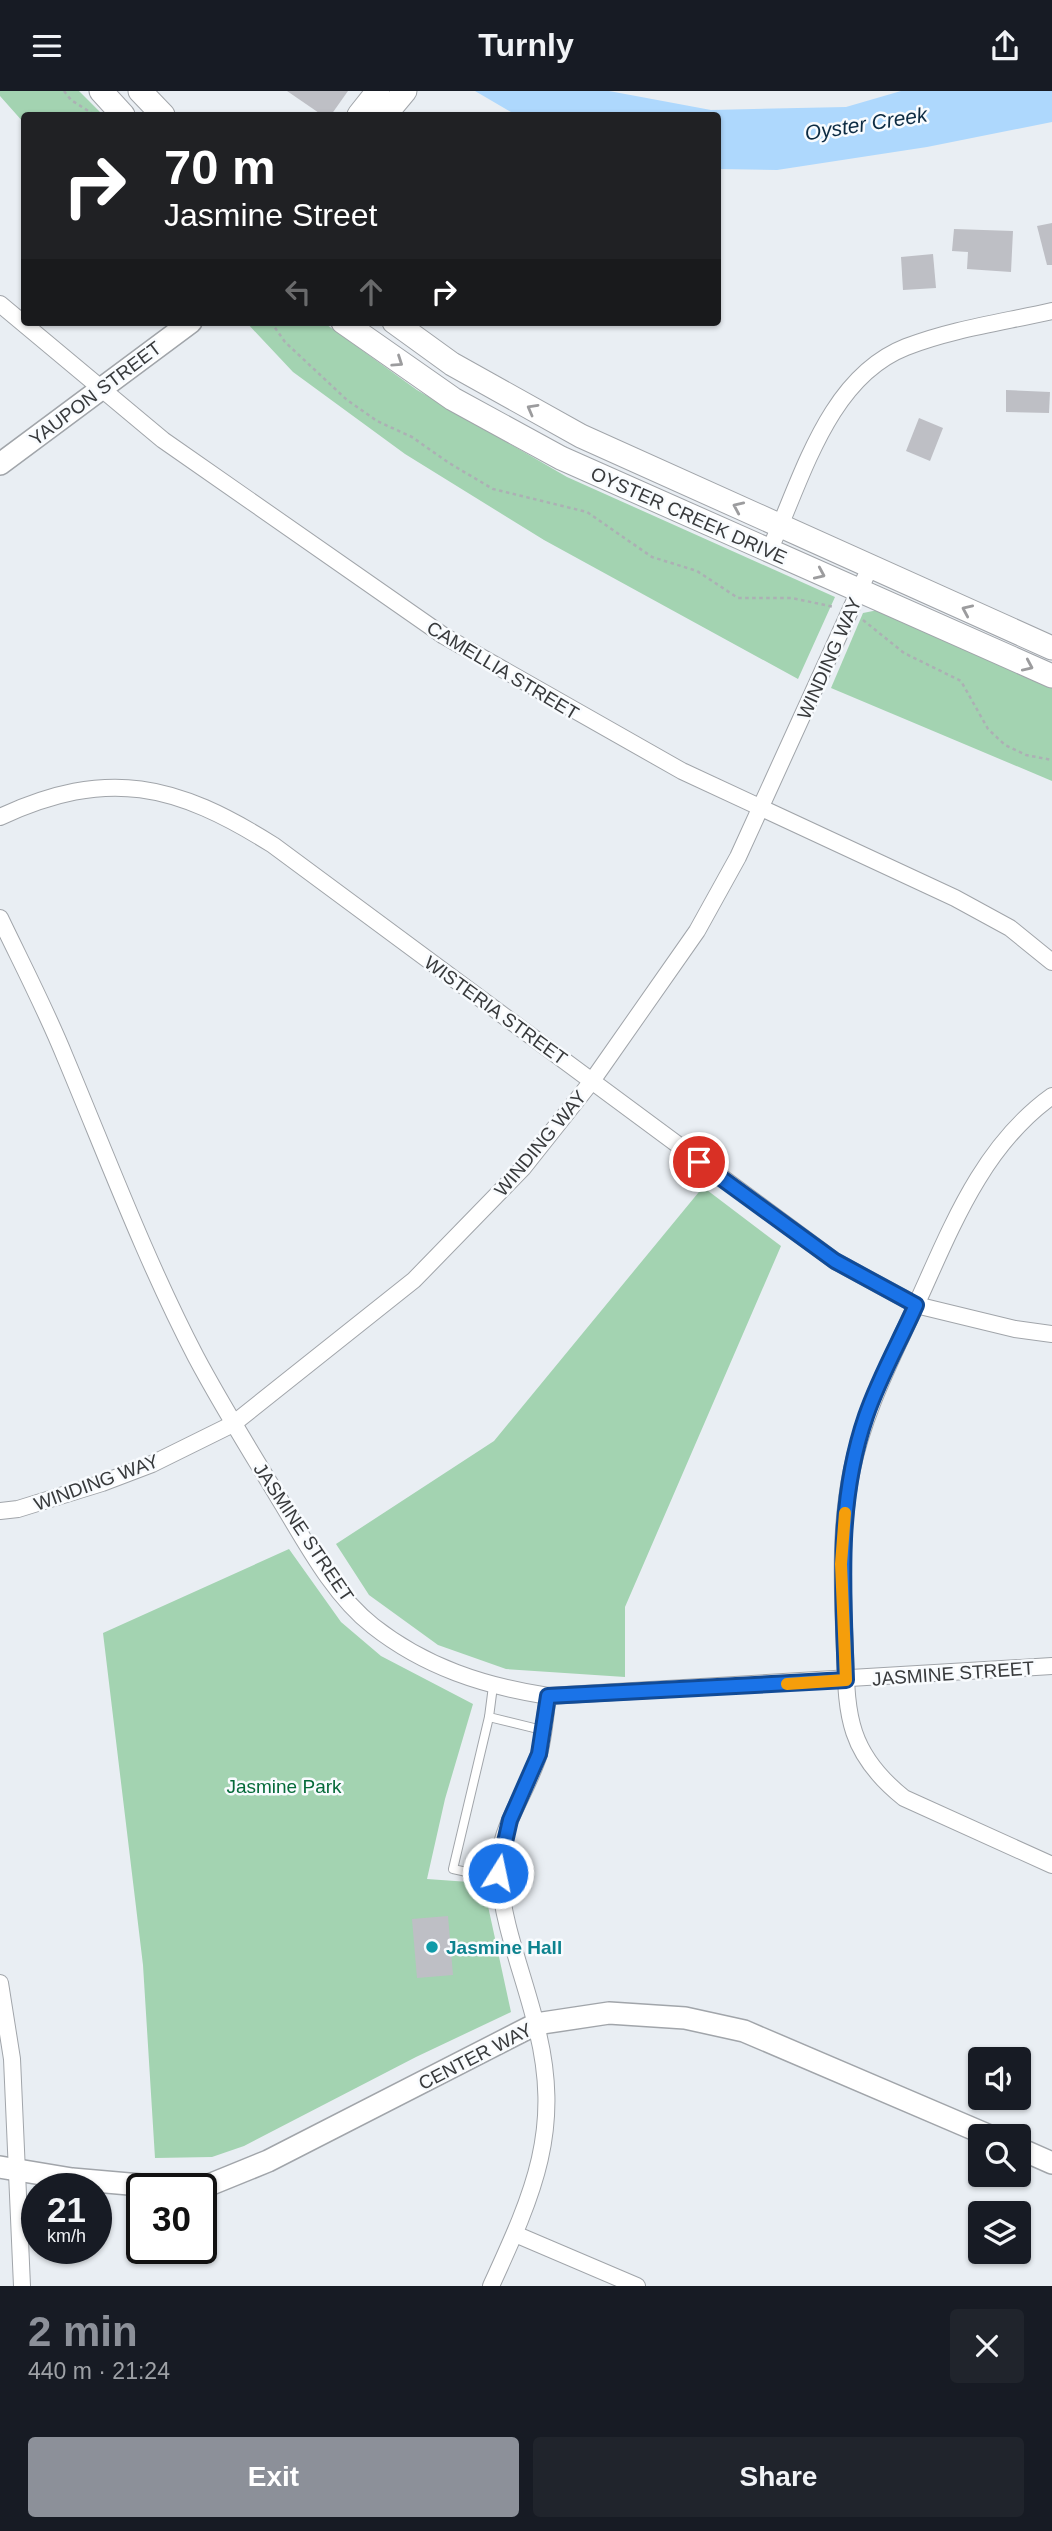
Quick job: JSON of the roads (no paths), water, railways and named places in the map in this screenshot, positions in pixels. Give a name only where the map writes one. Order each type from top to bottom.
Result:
[{"type":"main road","points":[[101,91],[120,112]]},
{"type":"main road","points":[[140,91],[160,112]]},
{"type":"main road","points":[[364,112],[388,99]]},
{"type":"main road","name":"OYSTER CREEK DRIVE","points":[[349,326],[453,399],[561,458],[1052,676]]},
{"type":"main road","name":"OYSTER CREEK DRIVE","points":[[400,326],[452,364],[581,436],[1052,648]]},
{"type":"street","name":"CAMELLIA STREET","points":[[0,304],[21,322]]},
{"type":"street","points":[[769,551],[838,402],[856,380],[878,362],[905,348],[1052,311]]},
{"type":"street","name":"CAMELLIA STREET","points":[[26,326],[163,440],[444,636],[577,714],[682,771],[977,910],[1010,928],[1052,962]]},
{"type":"street","name":"YAUPON STREET","points":[[0,464],[186,326]]},
{"type":"street","name":"WINDING WAY","points":[[0,1511],[18,1509],[103,1483],[152,1464],[233,1424],[414,1280],[523,1168],[592,1081],[697,931],[738,857],[870,566]]},
{"type":"street","name":"WISTERIA STREET","points":[[0,817],[65,792],[131,787],[162,792],[205,806],[273,845],[835,1261],[916,1305],[1015,1329],[1052,1333]]},
{"type":"street","name":"JASMINE STREET","points":[[0,918],[65,1055],[140,1235],[195,1356],[233,1424],[344,1597],[372,1626],[459,1676],[492,1686],[548,1696],[1052,1666]]},
{"type":"street","points":[[1052,1096],[1023,1119],[1002,1142],[977,1179],[866,1415],[851,1473],[841,1564],[851,1730],[863,1758],[883,1781],[904,1798],[1052,1865]]},
{"type":"street","points":[[491,2286],[515,2234],[547,2132],[548,2101],[536,2024],[499,1879],[503,1842],[539,1754],[548,1696]]},
{"type":"street","points":[[0,1983],[12,2059],[9,2168],[22,2286]]},
{"type":"street","name":"CENTER WAY","points":[[9,2168],[72,2179],[152,2186],[209,2185],[268,2161],[536,2024],[609,2013],[651,2014],[715,2023],[792,2049],[968,2126]]},
{"type":"street","points":[[1031,2154],[1052,2163]]},
{"type":"street","points":[[515,2234],[637,2286]]},
{"type":"lane","points":[[492,1686],[488,1717],[453,1869],[499,1879]]},
{"type":"lane","points":[[488,1717],[542,1730]]},
{"type":"water","name":"Oyster Creek","points":[[475,91],[609,91],[711,110],[846,107],[901,91],[1052,91],[1052,122],[927,147],[777,170],[721,169],[721,112],[511,112]]},
{"type":"place","name":"Jasmine Hall","points":[[432,1947]]},
{"type":"park label","name":"Jasmine Park","points":[[284,1786]]}]
